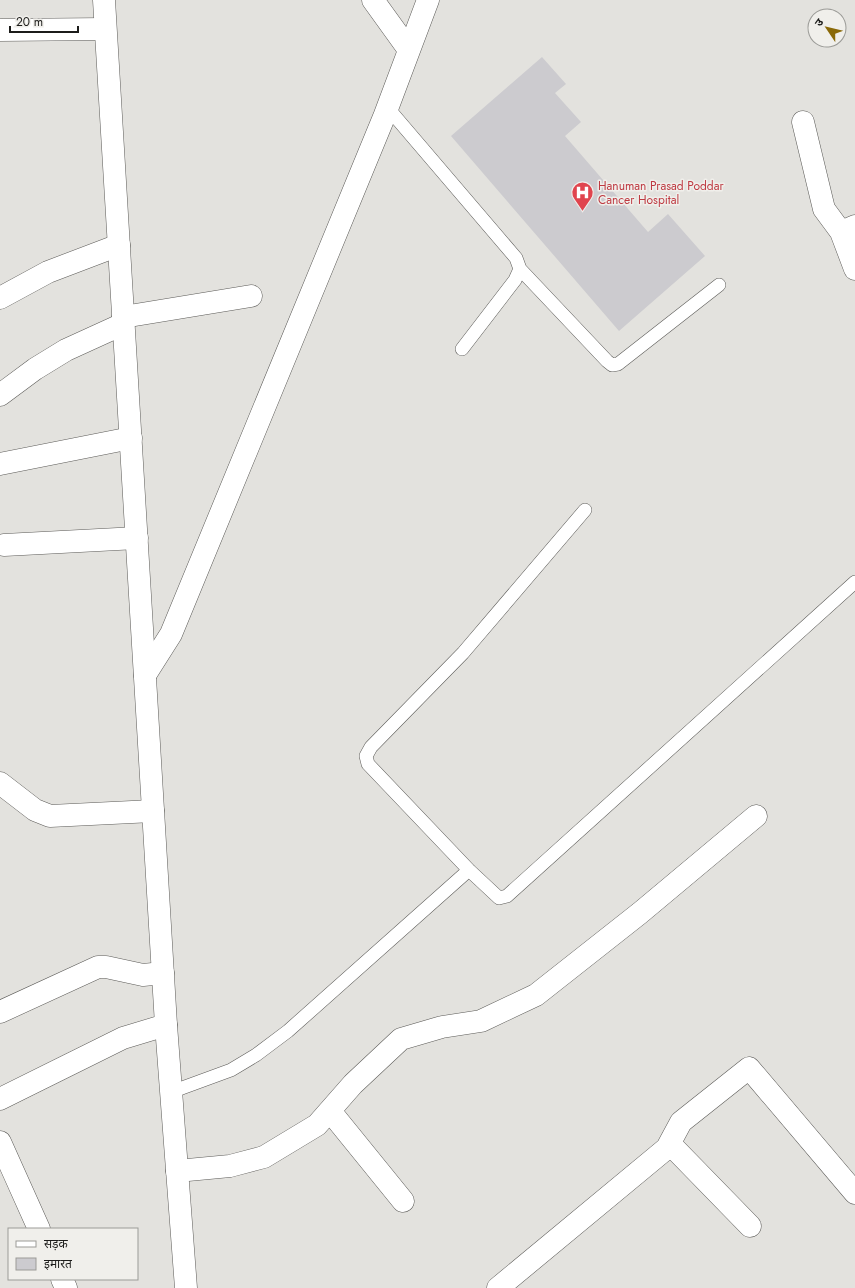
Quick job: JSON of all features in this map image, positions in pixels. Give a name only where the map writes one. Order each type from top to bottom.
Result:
[{"type":"street","points":[[104,0],[166,1025],[186,1288]]},
{"type":"street","points":[[373,0],[409,50]]},
{"type":"street","points":[[145,675],[171,634],[387,107],[428,0]]},
{"type":"street","points":[[0,30],[105,29]]},
{"type":"street","points":[[804,122],[824,209],[848,229],[855,269]]},
{"type":"street","points":[[0,298],[48,272],[118,245]]},
{"type":"street","points":[[0,395],[35,369],[66,350],[123,320],[251,296]]},
{"type":"street","points":[[0,464],[131,438]]},
{"type":"street","points":[[4,545],[137,538]]},
{"type":"street","points":[[0,783],[35,810],[50,816],[153,811]]},
{"type":"street","points":[[177,1171],[230,1166],[264,1157],[317,1125],[353,1084],[401,1039],[442,1027],[481,1021],[536,995],[640,914],[756,816]]},
{"type":"street","points":[[0,1012],[98,967],[106,967],[143,975],[163,973]]},
{"type":"street","points":[[0,1099],[123,1038],[166,1025]]},
{"type":"street","points":[[498,1288],[667,1148],[681,1122],[749,1068],[855,1193]]},
{"type":"street","points":[[330,1111],[403,1201]]},
{"type":"street","points":[[0,1142],[39,1228]]},
{"type":"street","points":[[667,1148],[675,1149],[750,1226]]},
{"type":"lane","points":[[387,107],[516,258],[520,268],[612,365],[618,364],[719,285]]},
{"type":"lane","points":[[462,349],[515,280],[520,268]]},
{"type":"lane","points":[[585,510],[462,652],[371,747],[366,756],[368,764],[469,870],[499,898],[507,896],[855,582]]},
{"type":"lane","points":[[171,1092],[231,1070],[256,1055],[288,1031],[469,870]]},
{"type":"building","points":[[542,57],[566,84],[555,93],[581,122],[565,136],[648,232],[668,214],[705,256],[619,331],[451,136]]},
{"type":"place","name":"Hanuman Prasad Poddar Cancer Hospital","points":[[582,212]]}]
